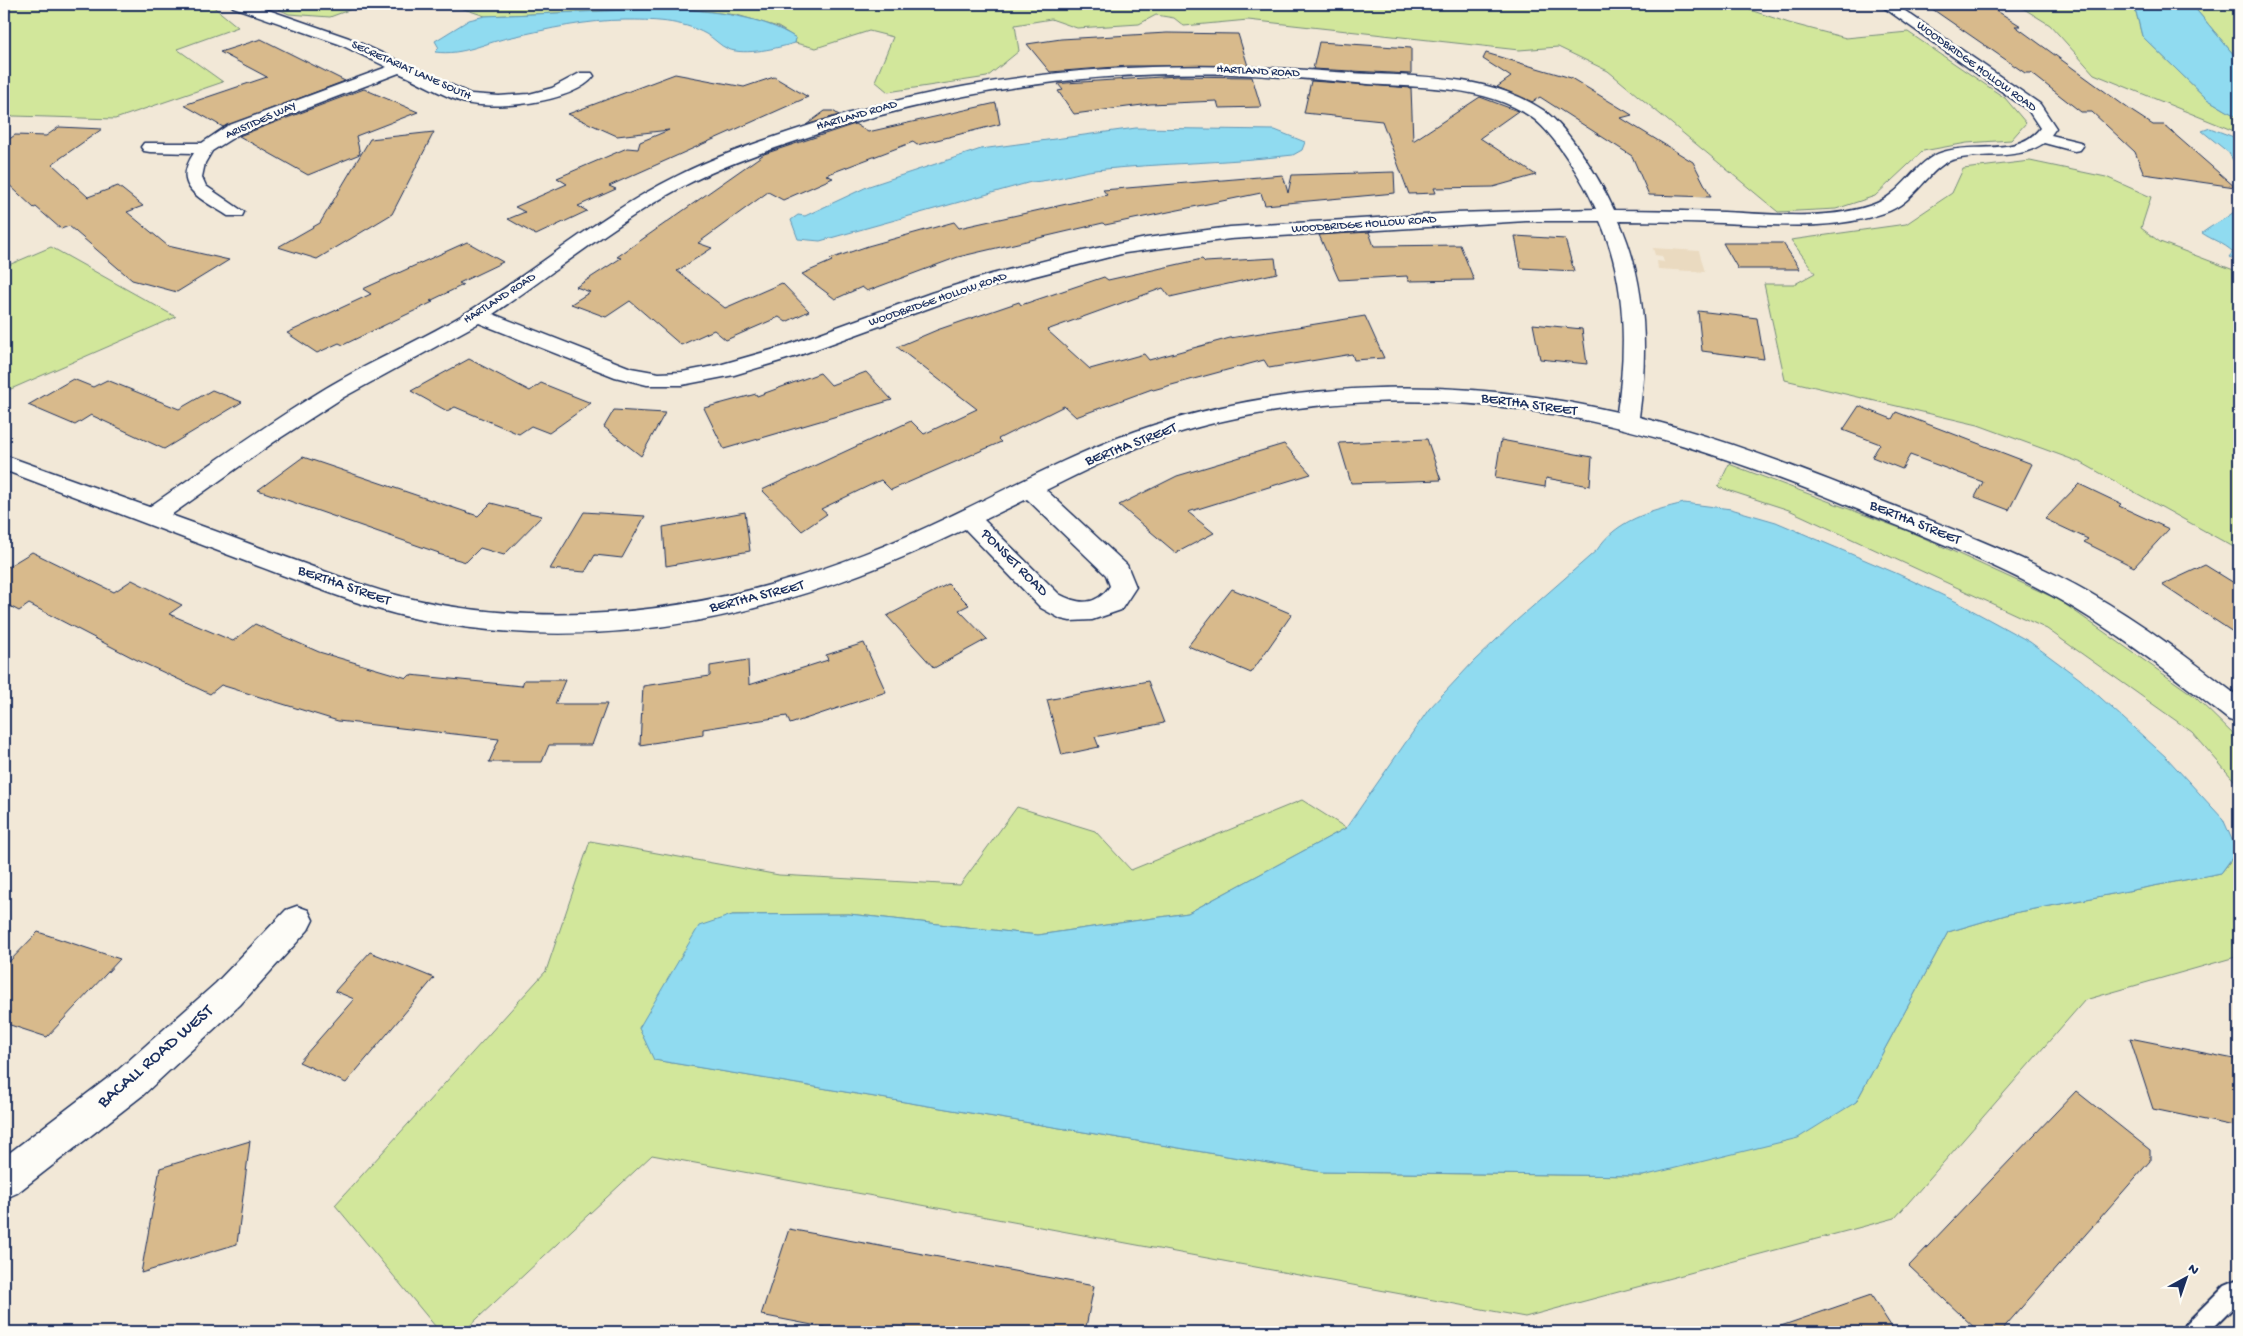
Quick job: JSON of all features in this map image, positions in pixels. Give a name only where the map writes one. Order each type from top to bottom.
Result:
[{"type":"street","name":"SECRETARIAT LANE SOUTH","points":[[238,4],[344,41],[467,98],[486,101],[541,97],[564,90],[586,76]]},
{"type":"street","name":"WOODBRIDGE HOLLOW ROAD","points":[[477,315],[633,376],[667,380],[711,375],[789,353],[943,295],[998,278],[1103,252],[1169,240],[1480,216],[1541,214],[1794,221],[1839,218],[1870,212],[1890,204],[1906,193],[1929,166],[1939,159],[1967,152],[2008,150],[2030,145],[2043,138],[2048,128],[2034,107],[1886,4]]},
{"type":"street","name":"ARISTIDES WAY","points":[[235,212],[199,189],[193,177],[196,163],[206,148],[233,130],[400,67]]},
{"type":"street","name":"HARTLAND ROAD","points":[[152,516],[289,420],[363,376],[477,315],[675,183],[762,146],[826,124],[907,102],[1021,82],[1093,73],[1214,69],[1282,72],[1459,87],[1491,94],[1520,104],[1541,116],[1554,130],[1588,177],[1608,216],[1623,254],[1631,292],[1634,361],[1627,421]]},
{"type":"street","points":[[2043,138],[2074,146]]},
{"type":"street","points":[[150,147],[206,148]]},
{"type":"street","name":"BERTHA STREET","points":[[4,462],[360,594],[420,610],[492,621],[570,624],[640,619],[712,610],[801,587],[861,566],[1106,452],[1161,431],[1220,414],[1292,401],[1363,395],[1454,396],[1532,403],[1627,421],[1710,444],[1781,469],[1982,551],[2057,587],[2116,621],[2239,712]]},
{"type":"street","name":"PONSET ROAD","points":[[968,517],[1050,601],[1070,612],[1092,611],[1112,603],[1123,588],[1118,571],[1030,488]]},
{"type":"street","name":"BACALL ROAD WEST","points":[[4,1180],[130,1083],[228,994],[297,920]]},
{"type":"lane","points":[[2194,1332],[2233,1293],[2239,1290]]},
{"type":"shaded area","points":[[1653,248],[1699,251],[1705,272],[1658,269],[1657,261],[1664,262],[1662,256],[1655,255]]},
{"type":"green space","points":[[4,4],[210,4],[238,27],[177,49],[223,82],[115,119],[14,116],[4,119]]},
{"type":"green space","points":[[268,4],[365,4],[330,17],[289,14]]},
{"type":"green space","points":[[449,4],[1732,4],[1789,23],[1846,38],[1908,32],[2005,98],[2026,123],[2011,140],[1967,143],[1923,151],[1875,196],[1836,209],[1778,212],[1608,71],[1558,47],[1519,50],[1248,20],[1184,26],[1174,18],[1156,15],[1139,24],[1077,28],[1051,19],[1015,25],[1019,51],[987,77],[888,92],[875,81],[893,37],[869,31],[816,48],[795,43],[796,38],[778,27],[737,15],[676,8],[485,16]]},
{"type":"green space","points":[[2016,4],[2123,4],[2136,12],[2142,36],[2207,99],[2239,118],[2239,133],[2094,74],[2050,25]]},
{"type":"green space","points":[[2189,4],[2239,4],[2239,61],[2193,6]]},
{"type":"green space","points":[[2030,161],[2106,177],[2151,197],[2141,228],[2160,242],[2239,272],[2239,550],[2082,463],[1978,425],[1785,380],[1764,284],[1795,284],[1815,273],[1791,240],[1906,224],[1952,193],[1963,169]]},
{"type":"green space","points":[[51,247],[176,317],[4,392],[4,267]]},
{"type":"green space","points":[[1729,464],[1913,533],[2059,600],[2193,695],[2239,740],[2239,786],[2192,732],[2047,629],[1789,510],[1718,487]]},
{"type":"green space","points":[[1302,800],[1346,828],[1188,913],[1038,935],[849,914],[732,915],[639,1028],[655,1060],[1322,1172],[1643,1176],[1856,1102],[1948,932],[2009,914],[2221,873],[2239,850],[2239,956],[2085,1000],[1895,1218],[1525,1317],[652,1155],[463,1332],[440,1332],[335,1205],[546,971],[590,841],[779,875],[960,885],[1017,807],[1095,831],[1131,870]]},
{"type":"water","points":[[2123,4],[2189,4],[2193,6],[2239,61],[2239,118],[2207,99],[2142,36],[2136,12]]},
{"type":"water","points":[[676,8],[738,16],[768,24],[796,38],[795,43],[761,50],[735,51],[725,48],[696,29],[677,23],[625,20],[568,26],[502,39],[455,52],[435,52],[439,48],[435,41],[469,20],[485,16]]},
{"type":"water","points":[[1136,128],[1275,130],[1305,142],[1302,150],[1293,155],[1095,170],[1031,182],[820,241],[798,239],[791,220],[798,215],[805,216],[869,186],[981,149]]},
{"type":"water","points":[[2210,128],[2239,139],[2239,171],[2229,153],[2202,131]]},
{"type":"water","points":[[2239,207],[2239,261],[2229,257],[2233,252],[2202,233]]},
{"type":"water","points":[[1684,503],[1731,509],[1776,522],[1898,574],[1957,602],[2030,642],[2080,679],[2166,757],[2223,819],[2237,851],[2221,873],[2009,914],[1948,932],[1856,1102],[1798,1138],[1643,1176],[1322,1172],[654,1060],[639,1028],[699,926],[732,915],[849,914],[1038,935],[1188,913],[1346,828],[1429,709],[1474,661],[1516,621],[1597,550],[1614,531],[1647,513]]},
{"type":"building","points":[[1925,4],[1986,4],[2021,26],[2015,26],[2133,112],[2153,125],[2164,125],[2235,187],[2144,174],[2135,152],[2092,112],[2081,112],[2031,73],[2025,73]]},
{"type":"building","points":[[1167,33],[1238,34],[1248,66],[1128,66],[1050,72],[1027,44],[1061,39]]},
{"type":"building","points":[[261,39],[345,81],[223,127],[184,105],[267,77],[220,52]]},
{"type":"building","points":[[1319,42],[1411,48],[1411,74],[1313,69]]},
{"type":"building","points":[[1486,53],[1571,78],[1632,115],[1621,118],[1693,162],[1711,197],[1649,195],[1632,156],[1540,97],[1532,102],[1497,87],[1511,77],[1483,59]]},
{"type":"building","points":[[675,74],[744,87],[774,77],[808,97],[609,186],[616,189],[578,206],[587,211],[536,235],[508,219],[525,212],[515,207],[567,184],[557,178],[627,148],[638,149],[640,142],[669,130],[617,136],[568,114]]},
{"type":"building","points":[[1177,76],[1252,77],[1261,107],[1219,108],[1217,101],[1150,104],[1074,114],[1058,91],[1063,90],[1058,84]]},
{"type":"building","points":[[1311,81],[1411,88],[1413,141],[1480,97],[1518,111],[1480,138],[1536,175],[1493,187],[1434,188],[1436,193],[1409,194],[1382,121],[1304,113]]},
{"type":"building","points":[[364,89],[418,112],[356,136],[360,154],[308,175],[239,136]]},
{"type":"building","points":[[996,103],[1000,124],[917,145],[913,142],[826,175],[833,178],[783,200],[768,192],[698,243],[712,248],[677,271],[725,308],[782,283],[809,311],[786,322],[779,317],[726,340],[714,330],[681,345],[630,301],[606,317],[571,304],[590,292],[576,287],[621,258],[617,257],[764,154],[855,124],[868,132]]},
{"type":"building","points":[[825,111],[833,111],[839,115],[806,125]]},
{"type":"building","points":[[59,127],[102,129],[52,164],[88,197],[118,186],[143,206],[127,212],[168,246],[229,260],[177,292],[132,280],[69,226],[61,229],[36,207],[34,208],[4,180],[4,143],[15,135],[46,136]]},
{"type":"building","points":[[434,132],[392,214],[317,259],[278,247],[320,223],[370,139]]},
{"type":"building","points":[[1394,172],[1395,193],[1265,205],[1261,193],[1105,225],[1103,223],[958,257],[867,291],[862,287],[835,299],[802,274],[832,261],[830,259],[868,246],[954,222],[959,228],[1107,195],[1103,190],[1283,175],[1288,193],[1292,175]]},
{"type":"building","points":[[1369,232],[1374,246],[1460,245],[1474,280],[1408,281],[1407,276],[1339,280],[1319,235]]},
{"type":"building","points":[[1515,236],[1565,239],[1574,271],[1521,268]]},
{"type":"building","points":[[467,242],[503,262],[459,283],[463,285],[430,301],[433,302],[343,345],[339,343],[317,353],[287,333],[371,294],[363,289]]},
{"type":"building","points":[[1723,243],[1783,243],[1800,269],[1738,269]]},
{"type":"building","points":[[1275,258],[1277,273],[1170,297],[1163,288],[1047,330],[1090,369],[1144,354],[1149,360],[1230,338],[1365,316],[1384,358],[1354,360],[1352,354],[1269,368],[1264,360],[1152,389],[1076,417],[1064,406],[998,439],[1001,442],[891,490],[881,480],[821,509],[827,514],[802,531],[762,490],[911,421],[924,434],[977,409],[897,347],[937,330],[1019,302],[1021,305],[1104,277],[1108,280],[1202,259],[1205,262]]},
{"type":"building","points":[[1698,311],[1757,318],[1764,359],[1702,351]]},
{"type":"building","points":[[1533,324],[1582,329],[1587,364],[1540,359]]},
{"type":"building","points":[[469,359],[530,391],[541,383],[591,403],[549,433],[531,426],[519,434],[455,407],[447,411],[411,391]]},
{"type":"building","points":[[866,372],[892,400],[724,449],[704,408],[756,394],[757,396],[820,373],[831,385]]},
{"type":"building","points":[[73,379],[93,387],[107,380],[179,409],[212,390],[242,402],[164,449],[91,415],[75,425],[28,405]]},
{"type":"building","points":[[1859,406],[1892,419],[1896,412],[2032,464],[2009,510],[1975,497],[1983,482],[1910,455],[1902,469],[1872,457],[1880,444],[1843,430]]},
{"type":"building","points":[[614,410],[665,413],[641,456],[604,427]]},
{"type":"building","points":[[1427,439],[1441,480],[1351,483],[1339,443]]},
{"type":"building","points":[[1501,440],[1592,457],[1590,486],[1546,478],[1545,487],[1495,478]]},
{"type":"building","points":[[1284,444],[1311,474],[1188,512],[1214,533],[1176,553],[1119,505],[1177,476]]},
{"type":"building","points":[[303,457],[478,516],[491,503],[542,516],[504,555],[480,548],[466,562],[438,554],[258,490]]},
{"type":"building","points":[[2079,484],[2121,504],[2119,506],[2169,529],[2134,567],[2084,542],[2088,539],[2045,519]]},
{"type":"building","points":[[584,512],[645,516],[622,558],[595,555],[585,572],[550,569]]},
{"type":"building","points":[[745,512],[750,551],[666,566],[663,527]]},
{"type":"building","points":[[32,552],[114,592],[132,580],[182,605],[169,614],[233,641],[255,624],[319,652],[407,678],[410,675],[522,686],[524,680],[565,680],[555,704],[607,704],[592,745],[549,745],[542,762],[489,762],[499,739],[338,721],[221,685],[210,694],[137,660],[29,604],[19,611],[4,603],[4,569]]},
{"type":"building","points":[[2205,565],[2239,586],[2239,636],[2162,585]]},
{"type":"building","points":[[948,584],[969,605],[959,610],[987,639],[934,668],[887,616]]},
{"type":"building","points":[[1232,589],[1292,614],[1251,673],[1188,646]]},
{"type":"building","points":[[864,643],[886,692],[790,724],[787,716],[703,729],[703,735],[640,745],[643,686],[710,676],[710,666],[748,660],[749,685],[828,660],[826,655]]},
{"type":"building","points":[[1148,681],[1164,723],[1095,737],[1099,747],[1062,755],[1047,700]]},
{"type":"building","points":[[38,932],[120,959],[47,1037],[4,1023],[4,967]]},
{"type":"building","points":[[370,952],[434,978],[346,1083],[299,1062],[354,999],[335,991]]},
{"type":"building","points":[[2130,1038],[2239,1060],[2239,1127],[2153,1109]]},
{"type":"building","points":[[2076,1091],[2150,1150],[2150,1161],[2000,1332],[1979,1332],[1909,1266]]},
{"type":"building","points":[[250,1141],[237,1244],[141,1273],[160,1168]]},
{"type":"building","points":[[789,1229],[1094,1286],[1085,1332],[848,1332],[761,1315]]},
{"type":"building","points":[[1871,1295],[1895,1332],[1775,1332],[1775,1328]]}]
